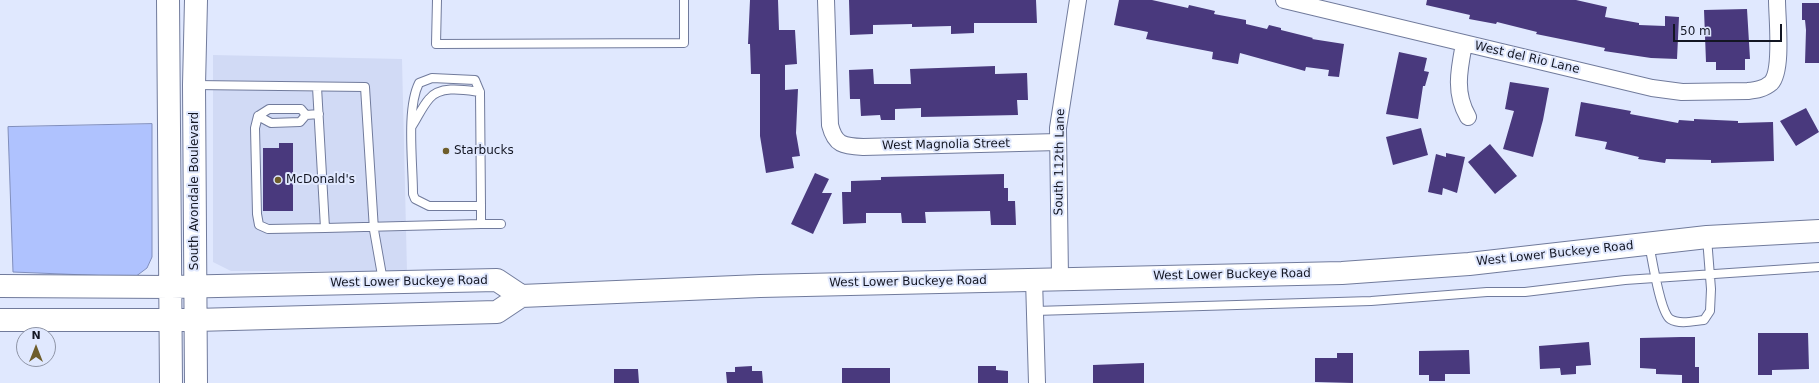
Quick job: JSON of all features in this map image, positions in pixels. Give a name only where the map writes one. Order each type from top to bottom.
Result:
[{"type":"main road","name":"South Avondale Boulevard","points":[[168,0],[171,383]]},
{"type":"main road","name":"South Avondale Boulevard","points":[[196,0],[194,85],[196,383]]},
{"type":"main road","name":"West Lower Buckeye Road","points":[[0,286],[171,287],[497,280],[521,296],[760,286],[1060,278],[1342,273],[1402,270],[1707,237],[1819,231]]},
{"type":"main road","points":[[0,320],[195,320],[497,312],[521,296]]},
{"type":"street","name":"West Magnolia Street","points":[[826,0],[829,117],[832,134],[836,140],[843,145],[863,147],[1058,142]]},
{"type":"street","name":"South 112th Lane","points":[[1060,278],[1058,142],[1060,110],[1078,0]]},
{"type":"street","name":"West del Rio Lane","points":[[1284,0],[1667,91],[1748,91],[1761,89],[1771,82],[1775,76],[1777,61],[1777,0]]},
{"type":"street","points":[[1464,44],[1458,87],[1461,103],[1468,117]]},
{"type":"street","points":[[1034,279],[1037,383]]},
{"type":"lane","points":[[437,0],[436,44],[536,45],[684,43],[684,0]]},
{"type":"lane","points":[[481,206],[429,206],[415,199],[412,127],[415,90],[419,82],[432,78],[475,80],[480,92],[482,224]]},
{"type":"lane","points":[[194,85],[365,87],[374,227],[384,283]]},
{"type":"lane","points":[[317,87],[325,228]]},
{"type":"lane","points":[[412,127],[429,98],[436,93],[454,89],[480,92]]},
{"type":"lane","points":[[319,114],[306,114],[301,109],[269,109],[258,116],[255,128],[257,214],[259,225],[268,229],[501,224]]},
{"type":"lane","points":[[258,116],[271,123],[300,122],[306,114]]},
{"type":"lane","points":[[1649,244],[1656,278],[1667,316],[1672,320],[1687,322],[1704,320],[1710,311],[1710,275],[1707,237]]},
{"type":"lane","points":[[1035,311],[1371,301],[1487,292],[1525,292],[1656,278],[1819,267]]},
{"type":"shaded area","points":[[213,55],[402,59],[407,271],[231,271],[213,262]]},
{"type":"water","points":[[152,124],[152,257],[147,268],[135,277],[13,272],[8,127]]},
{"type":"building","points":[[750,0],[778,0],[779,30],[795,30],[797,64],[785,65],[785,90],[798,89],[796,133],[800,156],[792,157],[794,168],[766,173],[760,136],[760,74],[751,74],[750,44],[748,44]]},
{"type":"building","points":[[849,0],[1036,0],[1037,23],[974,23],[974,33],[951,34],[951,26],[912,27],[912,24],[873,25],[873,34],[850,35]]},
{"type":"building","points":[[1119,0],[1152,0],[1188,8],[1189,5],[1215,11],[1214,14],[1246,20],[1246,24],[1267,29],[1269,25],[1281,28],[1281,30],[1313,38],[1312,39],[1344,44],[1339,77],[1328,76],[1329,70],[1306,67],[1305,71],[1240,53],[1238,64],[1212,59],[1213,52],[1146,39],[1148,32],[1114,25]]},
{"type":"building","points":[[1427,0],[1576,0],[1607,7],[1605,17],[1639,23],[1639,25],[1665,26],[1665,16],[1679,17],[1677,59],[1651,58],[1604,51],[1605,48],[1536,34],[1537,32],[1497,22],[1496,24],[1469,19],[1470,15],[1426,5]]},
{"type":"building","points":[[1802,3],[1819,3],[1819,63],[1805,63],[1806,30],[1805,20],[1802,20]]},
{"type":"building","points":[[1747,9],[1750,59],[1745,59],[1745,70],[1716,70],[1716,62],[1706,62],[1704,10]]},
{"type":"building","points":[[1399,52],[1427,58],[1424,71],[1429,72],[1425,86],[1423,86],[1418,119],[1386,114]]},
{"type":"building","points":[[995,66],[995,74],[1027,73],[1028,100],[1017,100],[1018,115],[921,117],[921,108],[895,109],[895,120],[881,120],[880,115],[861,116],[860,99],[850,99],[849,70],[873,69],[874,84],[911,84],[910,69]]},
{"type":"building","points":[[1510,82],[1549,88],[1543,120],[1533,157],[1503,149],[1514,111],[1505,109]]},
{"type":"building","points":[[1581,102],[1631,111],[1630,114],[1678,123],[1679,120],[1694,121],[1694,119],[1738,121],[1738,123],[1773,122],[1774,161],[1711,163],[1711,160],[1666,159],[1665,163],[1638,159],[1639,157],[1605,149],[1607,142],[1575,136]]},
{"type":"building","points":[[1806,108],[1819,132],[1796,146],[1780,121]]},
{"type":"building","points":[[1421,128],[1428,155],[1393,165],[1386,137]]},
{"type":"building","name":"McDonald's","points":[[279,143],[293,143],[293,211],[263,211],[263,148],[279,148]]},
{"type":"building","points":[[1490,144],[1517,176],[1495,194],[1468,162]]},
{"type":"building","points":[[1446,153],[1465,157],[1457,193],[1443,188],[1442,195],[1428,192],[1436,154],[1446,157]]},
{"type":"building","points":[[815,173],[829,179],[822,193],[832,193],[813,234],[791,224]]},
{"type":"building","points":[[1004,174],[1004,188],[1008,188],[1008,201],[1015,201],[1016,225],[991,225],[990,211],[925,212],[926,223],[902,223],[901,213],[866,213],[866,223],[843,224],[842,192],[851,192],[851,181],[881,180],[881,177]]},
{"type":"building","points":[[1758,333],[1808,333],[1809,369],[1772,370],[1772,375],[1758,375]]},
{"type":"building","points":[[1695,337],[1695,367],[1699,367],[1699,383],[1682,383],[1682,375],[1656,374],[1656,369],[1640,368],[1640,338]]},
{"type":"building","points":[[1589,342],[1591,365],[1576,366],[1576,374],[1561,375],[1560,368],[1540,369],[1539,346]]},
{"type":"building","points":[[1469,350],[1470,374],[1445,374],[1445,381],[1429,381],[1429,375],[1419,375],[1419,351]]},
{"type":"building","points":[[1337,353],[1353,353],[1353,383],[1315,382],[1315,358],[1337,358]]},
{"type":"building","points":[[1144,363],[1144,383],[1093,383],[1093,365]]},
{"type":"building","points":[[752,366],[752,371],[762,371],[763,383],[727,383],[726,372],[735,372],[735,367]]},
{"type":"building","points":[[978,366],[996,366],[996,370],[1008,371],[1008,383],[978,383]]},
{"type":"building","points":[[842,368],[890,368],[890,383],[842,383]]},
{"type":"building","points":[[614,369],[638,369],[639,383],[614,383]]},
{"type":"place","name":"Starbucks","points":[[446,151]]},
{"type":"place","name":"McDonald's","points":[[278,180]]}]
